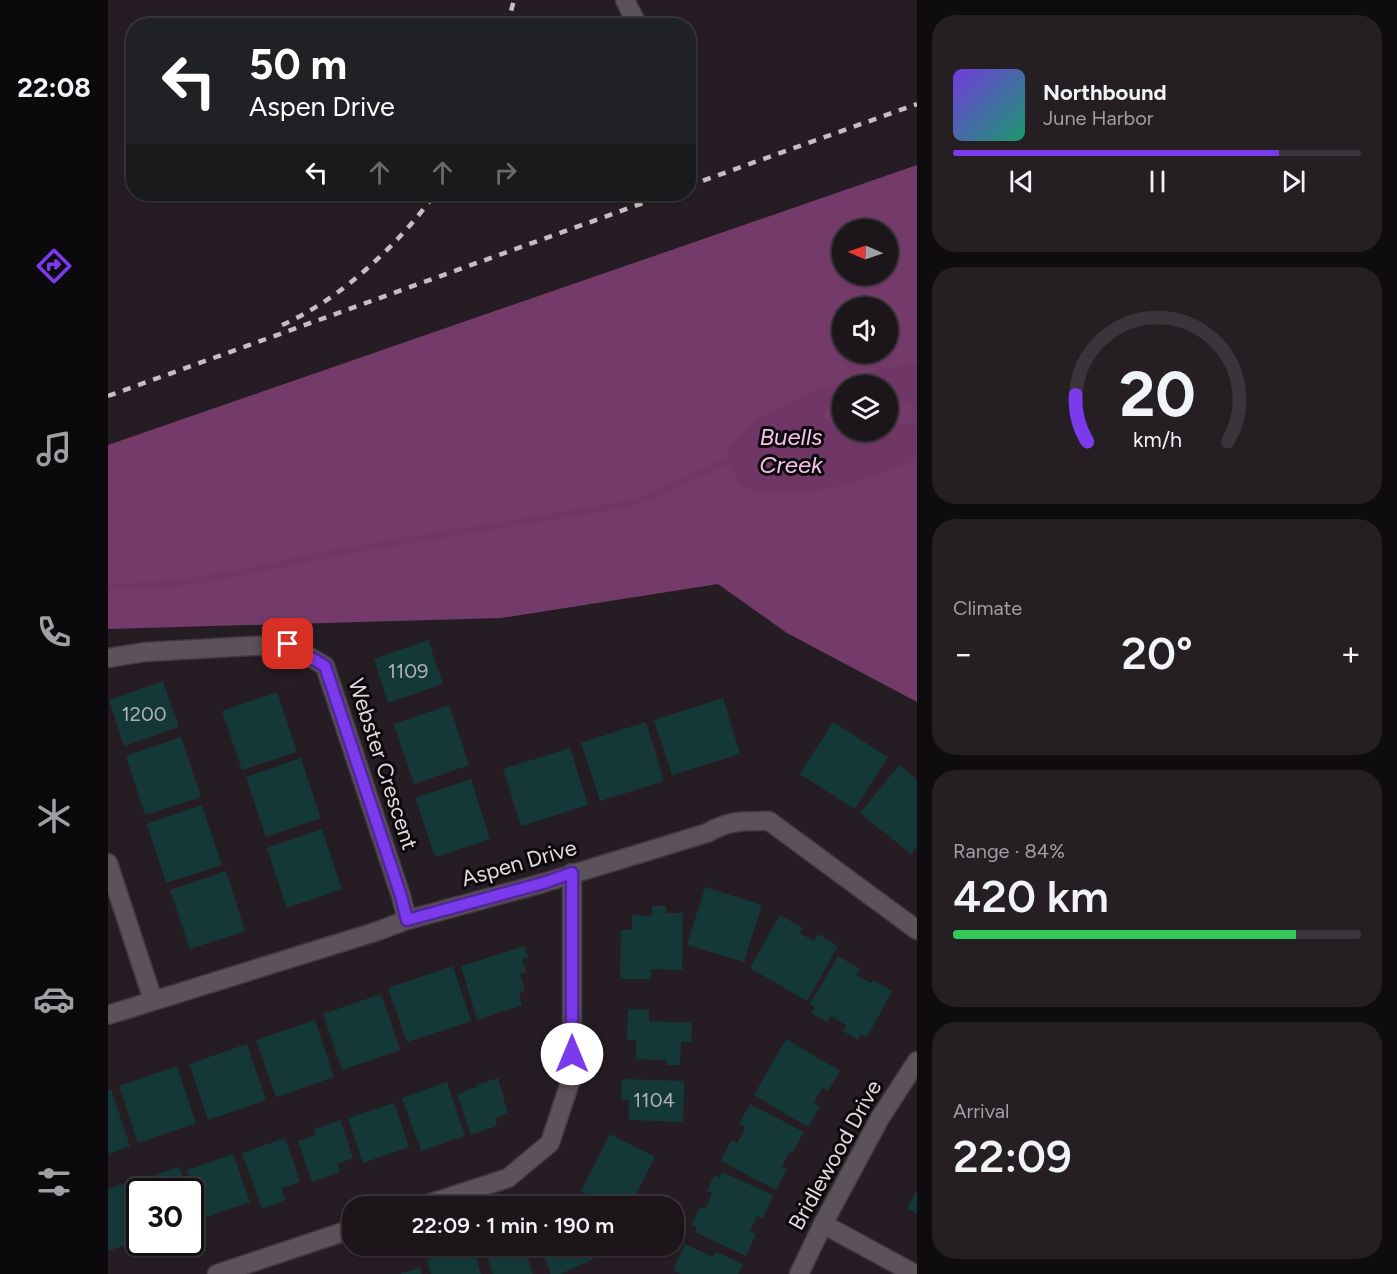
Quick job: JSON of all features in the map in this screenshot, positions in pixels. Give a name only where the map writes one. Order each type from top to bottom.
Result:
[{"type":"street","points":[[625,0],[634,18]]},
{"type":"street","name":"Webster Crescent","points":[[108,658],[145,652],[288,644],[325,666],[407,920]]},
{"type":"street","name":"Aspen Drive","points":[[108,1015],[407,920],[543,883],[707,833],[723,824],[740,821],[769,821],[917,930]]},
{"type":"street","points":[[108,863],[153,1000]]},
{"type":"street","points":[[453,1196],[508,1178],[550,1143],[572,1076],[572,873]]},
{"type":"street","name":"Bridlewood Drive","points":[[799,1274],[880,1118],[917,1061]]},
{"type":"street","points":[[823,1224],[915,1274]]},
{"type":"street","points":[[217,1274],[342,1232]]},
{"type":"shaded area","points":[[917,165],[917,702],[787,633],[718,584],[501,618],[108,629],[108,445]]},
{"type":"water","name":"Buells Creek","points":[[917,364],[916,459],[862,480],[803,493],[765,493],[739,484],[726,450],[745,429],[765,414],[809,392],[832,385],[832,408],[827,409],[824,419],[832,423],[832,441],[898,441],[898,425],[912,421],[915,412],[911,402],[898,402],[898,375],[863,375],[885,368]]},
{"type":"building","points":[[428,640],[443,684],[388,703],[374,659]]},
{"type":"building","points":[[163,681],[179,727],[124,746],[109,700]]},
{"type":"building","points":[[277,692],[297,752],[242,770],[222,711]]},
{"type":"building","points":[[723,698],[740,754],[672,775],[654,720]]},
{"type":"building","points":[[449,705],[469,765],[414,784],[394,724]]},
{"type":"building","points":[[646,722],[664,781],[600,801],[581,743]]},
{"type":"building","points":[[833,722],[888,757],[855,809],[800,774]]},
{"type":"building","points":[[181,737],[201,797],[145,815],[126,756]]},
{"type":"building","points":[[570,748],[588,805],[521,826],[503,769]]},
{"type":"building","points":[[301,758],[321,818],[266,837],[246,777]]},
{"type":"building","points":[[899,765],[917,780],[917,846],[911,854],[860,813]]},
{"type":"building","points":[[471,779],[490,839],[435,857],[415,798]]},
{"type":"building","points":[[202,805],[222,865],[166,883],[147,824]]},
{"type":"building","points":[[322,829],[342,889],[287,908],[267,848]]},
{"type":"building","points":[[226,871],[245,931],[190,949],[170,890]]},
{"type":"building","points":[[705,887],[762,905],[744,962],[687,945]]},
{"type":"building","points":[[652,906],[666,906],[666,913],[683,913],[682,970],[651,969],[651,979],[620,979],[621,930],[632,930],[632,915],[652,916]]},
{"type":"building","points":[[780,915],[803,928],[799,933],[814,941],[818,934],[838,946],[807,1001],[750,968]]},
{"type":"building","points":[[525,946],[528,957],[522,959],[526,972],[520,974],[525,991],[519,993],[522,1005],[477,1020],[461,966]]},
{"type":"building","points":[[838,956],[860,969],[856,975],[871,983],[873,980],[892,991],[867,1037],[861,1034],[858,1040],[843,1031],[846,1025],[831,1016],[827,1022],[811,1013],[815,1007],[810,1004]]},
{"type":"building","points":[[453,966],[471,1021],[407,1042],[388,988]]},
{"type":"building","points":[[381,994],[400,1050],[342,1070],[323,1014]]},
{"type":"building","points":[[628,1009],[649,1010],[649,1021],[692,1023],[691,1042],[681,1042],[680,1065],[667,1065],[667,1060],[636,1059],[636,1040],[627,1040]]},
{"type":"building","points":[[315,1020],[334,1077],[276,1097],[256,1040]]},
{"type":"building","points":[[786,1039],[840,1071],[828,1091],[823,1088],[818,1095],[814,1103],[820,1106],[808,1127],[754,1095]]},
{"type":"building","points":[[247,1044],[266,1100],[208,1120],[189,1064]]},
{"type":"building","points":[[177,1066],[196,1123],[138,1143],[119,1086]]},
{"type":"building","points":[[498,1078],[508,1114],[495,1118],[497,1126],[471,1135],[457,1094]]},
{"type":"building","points":[[622,1079],[684,1081],[683,1122],[629,1120],[629,1100],[621,1100]]},
{"type":"building","points":[[447,1082],[465,1136],[421,1151],[402,1098]]},
{"type":"building","points":[[111,1089],[130,1146],[108,1154],[108,1090]]},
{"type":"building","points":[[394,1103],[409,1147],[363,1163],[348,1118]]},
{"type":"building","points":[[750,1104],[804,1132],[793,1152],[790,1151],[786,1158],[782,1167],[787,1169],[776,1190],[721,1161],[731,1140],[737,1143],[742,1135],[745,1127],[739,1124]]},
{"type":"building","points":[[341,1120],[353,1158],[337,1164],[340,1172],[312,1182],[298,1141],[316,1135],[314,1129]]},
{"type":"building","points":[[610,1134],[655,1157],[635,1196],[591,1196],[581,1191]]},
{"type":"building","points":[[285,1138],[300,1182],[281,1188],[285,1200],[262,1209],[242,1153]]},
{"type":"building","points":[[233,1154],[250,1202],[204,1218],[204,1178],[190,1178],[187,1170]]},
{"type":"building","points":[[179,1167],[183,1178],[146,1178]]},
{"type":"building","points":[[722,1172],[773,1195],[763,1218],[757,1216],[750,1231],[756,1234],[746,1256],[695,1232],[697,1227],[692,1224],[700,1207],[705,1209],[708,1203],[712,1193],[707,1191],[714,1175],[719,1178]]},
{"type":"building","points":[[123,1184],[126,1192],[126,1245],[108,1251],[108,1189]]},
{"type":"building","points":[[917,1191],[917,1214],[907,1208]]},
{"type":"building","points":[[685,1244],[713,1257],[716,1252],[743,1264],[738,1274],[681,1274],[673,1270],[679,1256],[684,1256]]},
{"type":"building","points":[[439,1256],[475,1256],[481,1274],[431,1274],[427,1260]]},
{"type":"building","points":[[487,1256],[527,1256],[533,1274],[493,1274]]},
{"type":"building","points":[[544,1256],[593,1256],[594,1259],[560,1274],[551,1274]]},
{"type":"building","points":[[420,1268],[422,1274],[401,1274],[401,1273]]},
{"type":"waterway","points":[[108,587],[198,580],[346,551],[629,504],[730,460]]},
{"type":"railway","points":[[509,18],[514,0]]},
{"type":"railway","points":[[696,183],[917,104]]},
{"type":"railway","points":[[282,325],[326,301],[347,286],[386,251],[429,201]]},
{"type":"railway","points":[[108,396],[649,201]]},
{"type":"route","points":[[288,644],[325,666],[407,920],[572,873],[572,1054]]}]
